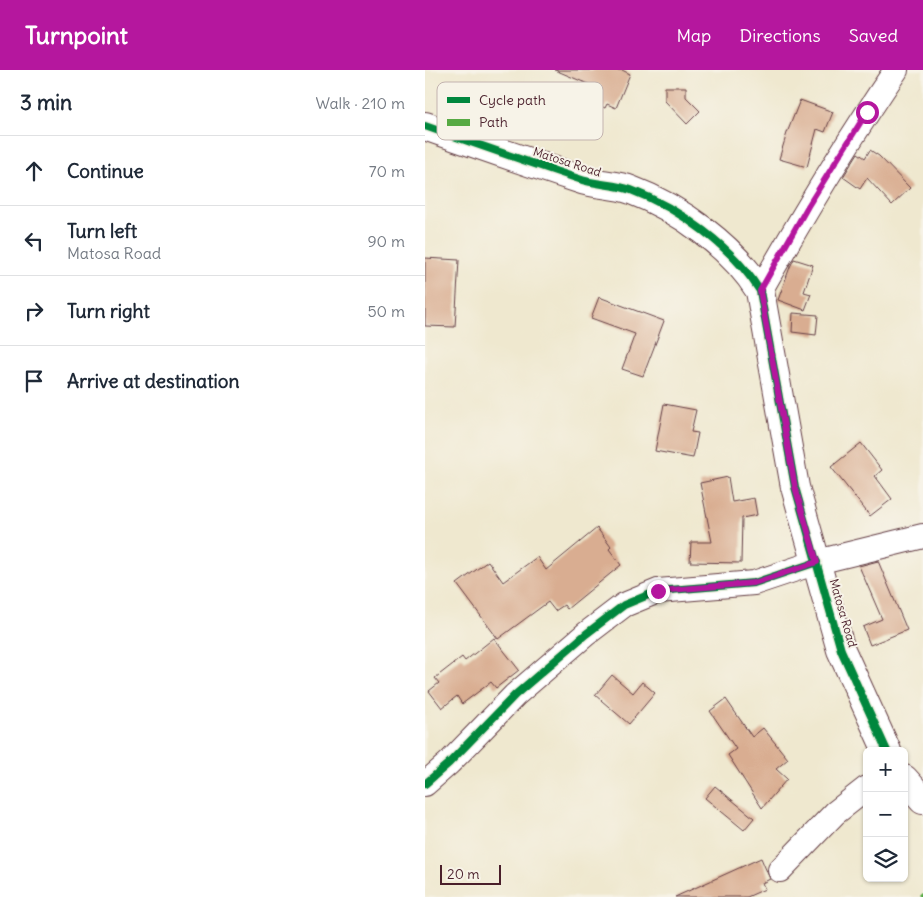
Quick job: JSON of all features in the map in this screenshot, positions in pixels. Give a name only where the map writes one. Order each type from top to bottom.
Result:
[{"type":"street","points":[[760,291],[808,206],[867,112],[896,70]]},
{"type":"street","name":"Matosa Road","points":[[425,126],[437,130]]},
{"type":"street","name":"Matosa Road","points":[[466,140],[590,183],[630,189],[673,211],[708,235],[732,255],[750,275],[760,291],[795,487],[841,650],[885,747]]},
{"type":"street","points":[[425,784],[449,763],[515,695],[586,634],[624,605],[658,591],[754,583],[817,562],[923,536]]},
{"type":"street","points":[[908,783],[923,800]]},
{"type":"street","points":[[780,870],[835,813],[863,791]]},
{"type":"building","points":[[555,70],[622,70],[630,74],[616,108],[607,104],[605,108],[603,107],[603,82],[583,82]]},
{"type":"building","points":[[665,87],[686,87],[686,97],[700,111],[687,124],[665,101]]},
{"type":"building","points":[[800,100],[833,112],[825,132],[817,129],[807,167],[779,159]]},
{"type":"building","points":[[870,150],[879,156],[910,188],[892,205],[867,178],[860,189],[843,177],[858,153],[865,158]]},
{"type":"building","points":[[425,258],[459,260],[455,327],[425,326]]},
{"type":"building","points":[[794,259],[813,265],[804,292],[811,294],[805,310],[778,300]]},
{"type":"building","points":[[599,297],[664,321],[643,376],[622,369],[635,334],[591,318]]},
{"type":"building","points":[[793,313],[818,315],[816,335],[792,332]]},
{"type":"building","points":[[664,404],[696,410],[691,432],[698,433],[693,458],[655,451]]},
{"type":"building","points":[[861,443],[882,470],[875,476],[892,499],[870,516],[831,467]]},
{"type":"building","points":[[728,477],[732,502],[754,498],[757,515],[742,518],[741,563],[690,562],[691,542],[712,542],[700,483]]},
{"type":"building","points":[[597,528],[621,565],[567,609],[564,605],[555,611],[548,602],[498,639],[457,584],[488,561],[503,582],[537,557],[546,570]]},
{"type":"building","points":[[878,561],[907,630],[870,645],[863,627],[882,619],[859,566]]},
{"type":"building","points":[[494,638],[519,670],[496,688],[491,682],[462,704],[457,696],[442,708],[429,691],[439,683],[435,678],[462,657],[465,661]]},
{"type":"building","points":[[612,675],[633,693],[642,682],[655,693],[629,724],[595,695]]},
{"type":"building","points":[[726,699],[752,737],[763,728],[788,759],[776,769],[787,779],[762,808],[728,755],[736,749],[710,711]]},
{"type":"building","points":[[715,786],[754,818],[744,830],[705,798]]},
{"type":"building","points":[[761,858],[770,879],[762,883],[765,889],[747,897],[675,897]]},
{"type":"marked path","points":[[920,897],[923,894]]},
{"type":"cycle path","points":[[425,126],[437,130]]},
{"type":"cycle path","points":[[466,140],[579,179],[625,188],[668,207],[720,244],[749,275],[760,291],[795,487],[841,650],[885,747]]},
{"type":"cycle path","points":[[425,784],[449,763],[515,695],[586,634],[624,605],[658,591],[754,583],[817,562]]},
{"type":"route","points":[[658,591],[754,583],[817,562],[795,487],[760,291],[808,206],[867,112]]}]
